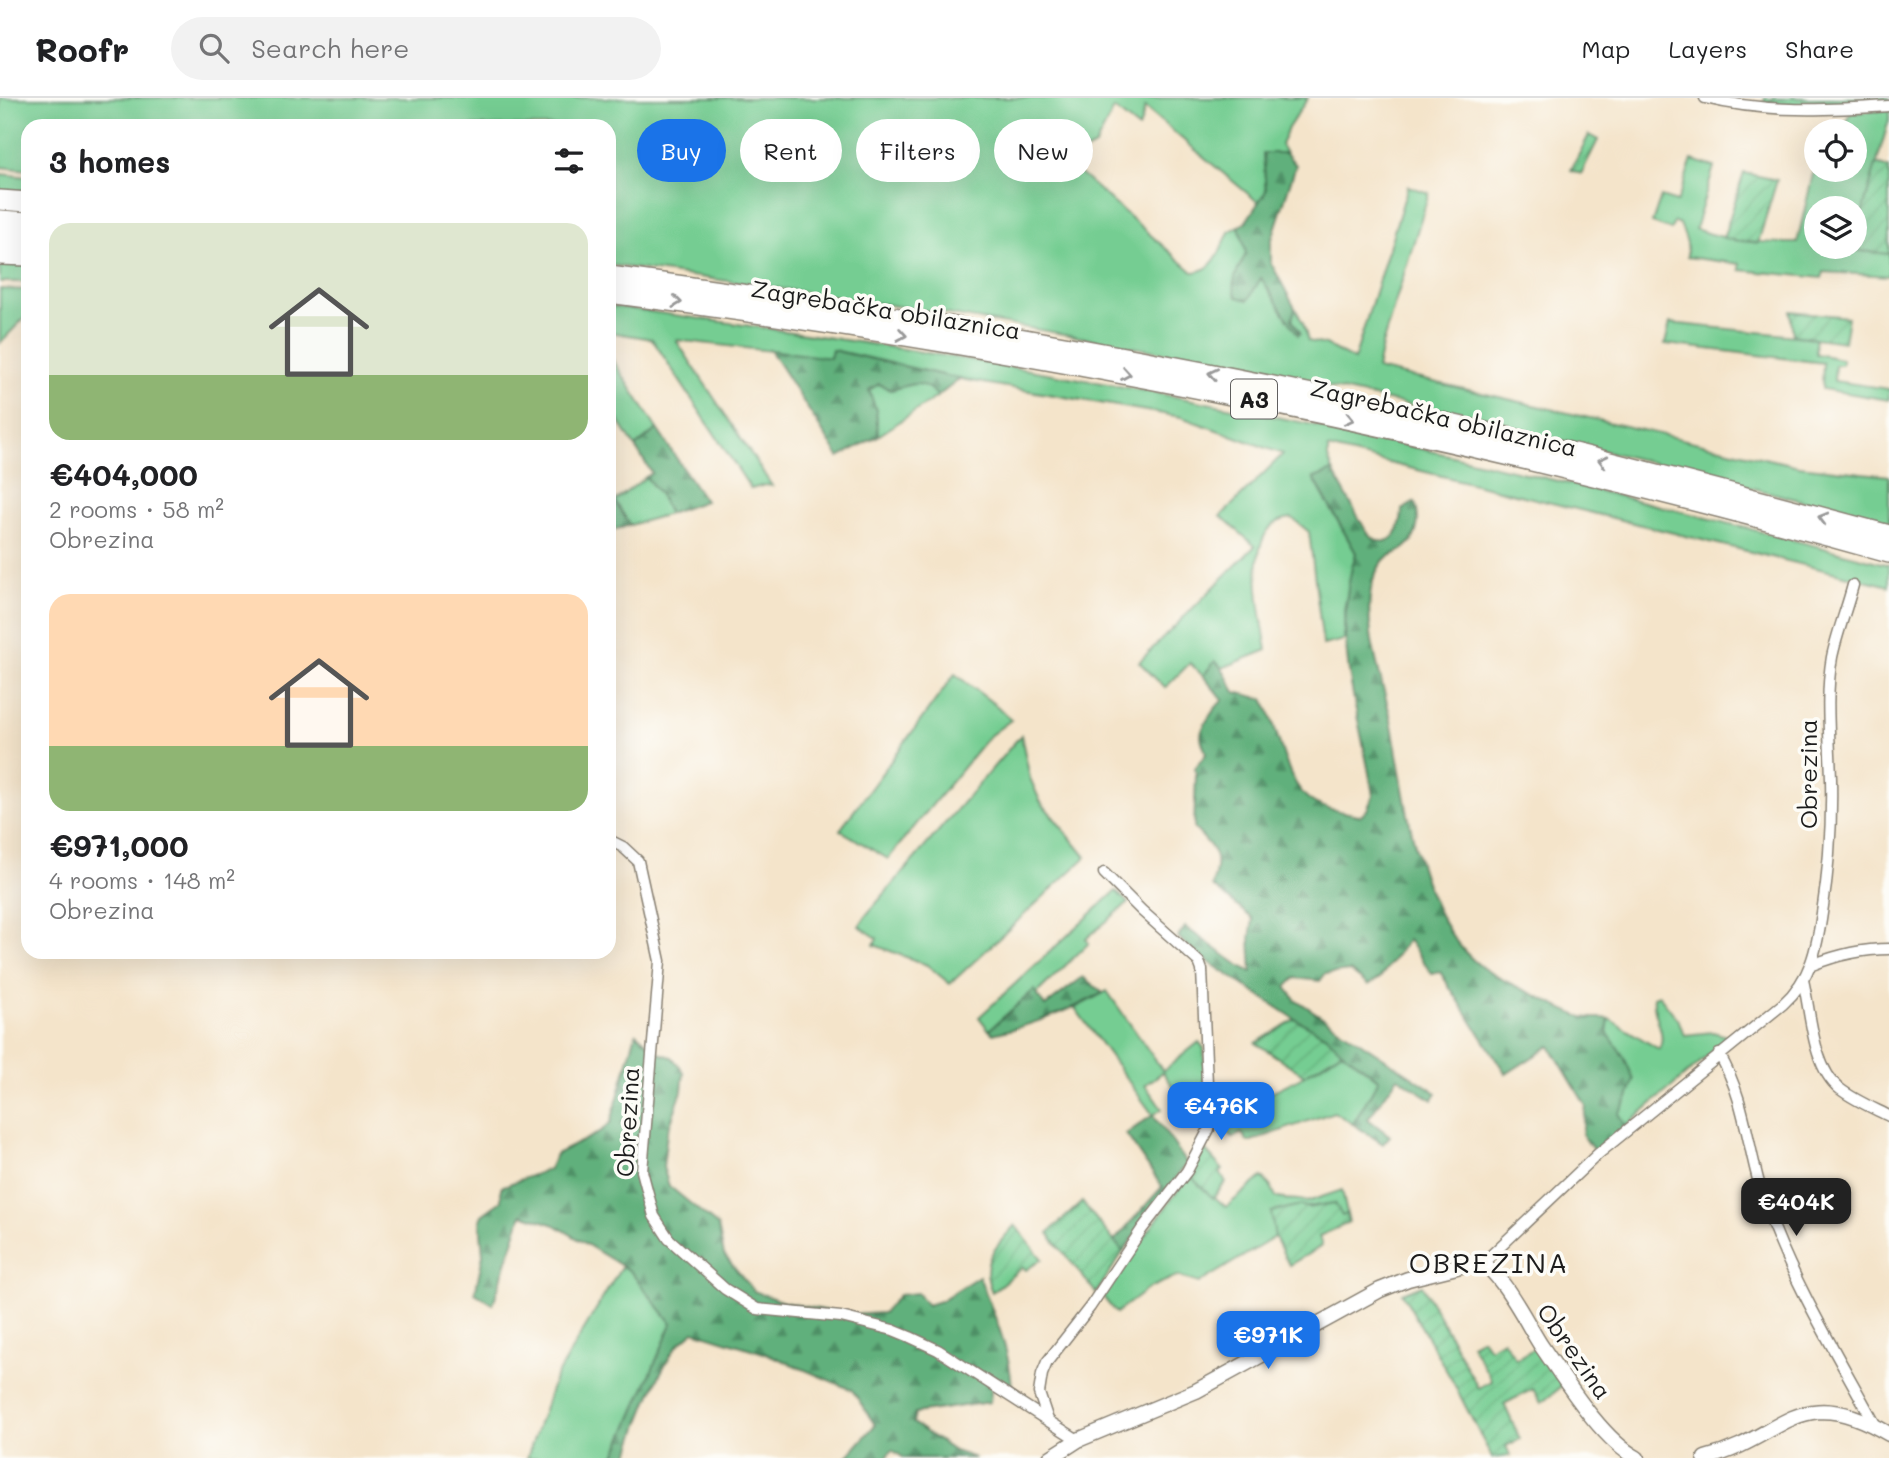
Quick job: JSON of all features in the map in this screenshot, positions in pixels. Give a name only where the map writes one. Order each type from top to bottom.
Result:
[{"type":"highway","points":[[0,200],[21,202]]},
{"type":"highway","points":[[0,220],[21,222]]},
{"type":"highway","points":[[0,237],[21,238]]},
{"type":"highway","points":[[0,255],[21,256]]},
{"type":"highway","name":"Zagrebačka obilaznica","points":[[616,277],[840,308],[1174,366],[1506,437],[1889,535]]},
{"type":"highway","name":"Zagrebačka obilaznica","points":[[616,294],[840,325],[1184,385],[1505,454],[1889,553]]},
{"type":"street","points":[[1705,98],[1768,109],[1822,110],[1889,106]]},
{"type":"street","name":"Obrezina","points":[[1637,1458],[1620,1447],[1599,1424],[1542,1346],[1507,1291],[1483,1263],[1598,1154],[1783,1004],[1812,965],[1818,941],[1829,855],[1832,657],[1853,585]]},
{"type":"street","name":"Obrezina","points":[[616,843],[624,847],[638,861],[660,961],[642,1171],[654,1216],[669,1239],[725,1290],[757,1309],[841,1317],[893,1330],[938,1350],[1078,1440]]},
{"type":"street","points":[[1048,1420],[1039,1393],[1046,1362],[1090,1307],[1143,1229],[1187,1171],[1209,1129],[1206,1029],[1202,970],[1199,962],[1104,873]]},
{"type":"street","points":[[1812,965],[1838,955],[1889,949]]},
{"type":"street","points":[[1803,980],[1819,1056],[1829,1076],[1850,1096],[1889,1116]]},
{"type":"street","points":[[1719,1054],[1733,1080],[1743,1111],[1766,1207],[1776,1235],[1875,1426]]},
{"type":"street","points":[[1050,1458],[1078,1440],[1196,1391],[1380,1290],[1408,1279],[1471,1263],[1483,1263]]},
{"type":"street","points":[[1705,1458],[1735,1448],[1785,1420],[1812,1410],[1828,1410],[1848,1415],[1889,1434]]},
{"type":"green space","points":[[0,98],[1308,98],[1288,128],[1281,145],[1286,153],[1263,154],[1266,191],[1259,203],[1145,108],[1139,129],[1114,109],[1093,147],[1093,119],[994,119],[994,182],[1090,182],[1193,272],[1211,264],[1229,232],[1239,226],[1247,254],[1234,282],[1261,277],[1300,332],[1292,319],[1295,308],[1308,341],[1326,345],[1354,360],[1408,186],[1429,193],[1377,369],[1799,466],[1889,476],[1889,524],[1548,437],[1205,361],[908,308],[616,266],[616,119],[21,119],[21,169],[0,167]]},
{"type":"green space","points":[[1765,98],[1888,98],[1889,103],[1763,105]]},
{"type":"green space","points":[[1889,110],[1889,120],[1867,197],[1808,196],[1811,182],[1867,182],[1867,119],[1848,119],[1850,113]]},
{"type":"green space","points":[[1589,135],[1598,140],[1581,174],[1571,170]]},
{"type":"green space","points":[[1263,153],[1286,153],[1296,165],[1271,242],[1271,263],[1295,308],[1292,319],[1300,333],[1298,335],[1261,278],[1248,300],[1237,297],[1235,292],[1236,275],[1246,254],[1239,226],[1245,223],[1266,191]]},
{"type":"green space","points":[[1692,160],[1714,167],[1695,229],[1745,241],[1797,243],[1804,213],[1804,259],[1867,259],[1867,252],[1889,254],[1889,276],[1824,272],[1822,278],[1740,270],[1740,264],[1687,257],[1687,243],[1680,224],[1674,222],[1671,230],[1652,223],[1661,197],[1677,202]]},
{"type":"green space","points":[[1876,164],[1889,168],[1889,254],[1867,252],[1867,196]]},
{"type":"green space","points":[[1744,173],[1777,180],[1758,243],[1723,239]]},
{"type":"green space","points":[[0,174],[21,176],[21,198],[0,196]]},
{"type":"green space","points":[[0,261],[21,262],[21,282],[0,282]]},
{"type":"green space","points":[[0,289],[21,290],[21,321],[0,343]]},
{"type":"green space","points":[[616,307],[970,360],[1328,428],[1609,494],[1889,565],[1889,586],[1328,448],[1328,458],[1333,471],[1314,479],[1356,553],[1344,609],[1344,640],[1323,645],[1309,532],[1292,518],[1275,523],[1265,536],[1259,553],[1258,594],[1267,650],[1222,668],[1215,661],[1203,676],[1190,663],[1165,688],[1139,662],[1255,546],[1221,516],[1283,454],[1181,417],[960,379],[833,350],[831,358],[676,340],[772,486],[751,489],[652,339],[616,333]]},
{"type":"green space","points":[[1790,311],[1848,317],[1844,342],[1793,335]]},
{"type":"green space","points":[[1670,323],[1815,338],[1816,354],[1842,359],[1842,365],[1835,365],[1834,381],[1889,389],[1889,400],[1822,389],[1823,363],[1665,344]]},
{"type":"green space","points":[[770,350],[830,358],[832,350],[960,379],[938,396],[927,387],[916,384],[891,390],[879,384],[869,390],[876,411],[878,436],[839,457]]},
{"type":"green space","points":[[616,365],[657,429],[635,447],[616,416]]},
{"type":"green space","points":[[916,383],[928,386],[938,396],[878,436],[876,411],[869,390],[879,384],[891,390]]},
{"type":"green space","points":[[657,429],[705,501],[669,514],[659,493],[646,477],[652,473],[635,447]]},
{"type":"green space","points":[[1333,471],[1366,531],[1380,541],[1392,538],[1399,526],[1402,510],[1415,502],[1418,520],[1414,538],[1404,549],[1386,558],[1379,566],[1372,585],[1369,606],[1372,640],[1418,857],[1443,921],[1461,947],[1483,968],[1571,1013],[1586,1018],[1609,1019],[1607,1032],[1624,1057],[1634,1080],[1628,1098],[1618,1114],[1626,1126],[1594,1151],[1582,1134],[1586,1106],[1550,1046],[1506,1074],[1440,972],[1432,974],[1408,940],[1379,979],[1368,985],[1350,971],[1325,974],[1320,981],[1295,978],[1286,987],[1295,999],[1437,1093],[1432,1100],[1398,1077],[1368,1119],[1390,1136],[1383,1144],[1353,1124],[1379,1079],[1326,1036],[1295,1019],[1201,957],[1178,937],[1185,927],[1252,972],[1250,939],[1253,919],[1212,886],[1216,867],[1215,854],[1194,828],[1195,768],[1206,754],[1201,738],[1203,727],[1223,700],[1203,676],[1215,661],[1235,692],[1264,699],[1283,755],[1303,794],[1324,807],[1361,816],[1373,796],[1346,645],[1348,584],[1356,553],[1314,478]]},
{"type":"green space","points":[[646,477],[659,493],[669,514],[630,525],[616,500]]},
{"type":"green space","points":[[616,504],[630,525],[616,530]]},
{"type":"green space","points":[[955,674],[1011,720],[988,737],[888,859],[840,830]]},
{"type":"green space","points":[[1021,735],[1030,778],[1040,801],[1086,857],[950,984],[927,965],[874,945],[877,938],[859,926]]},
{"type":"green space","points":[[1116,891],[1128,903],[1086,939],[1089,943],[1036,994],[1033,991],[989,1030],[979,1017]]},
{"type":"green space","points":[[1083,977],[1103,993],[1036,1022],[993,1034],[989,1030],[1034,990],[1045,1006]]},
{"type":"green space","points":[[1107,991],[1163,1071],[1199,1042],[1204,1048],[1205,1133],[1163,1072],[1145,1085],[1162,1109],[1153,1115],[1075,1008]]},
{"type":"green space","points":[[1659,995],[1679,1021],[1684,1035],[1713,1032],[1730,1037],[1626,1126],[1618,1114],[1628,1098],[1607,1032],[1609,1019],[1659,1049],[1662,1037],[1654,997]]},
{"type":"green space","points":[[1295,1019],[1326,1036],[1342,1051],[1304,1075],[1256,1043]]},
{"type":"green space","points":[[636,1033],[659,1053],[672,1057],[684,1072],[682,1091],[667,1133],[663,1167],[669,1186],[718,1226],[724,1255],[754,1291],[783,1302],[848,1315],[883,1313],[899,1295],[917,1293],[927,1305],[940,1301],[979,1276],[1005,1346],[1012,1390],[992,1382],[990,1402],[915,1413],[913,1423],[954,1451],[975,1458],[904,1458],[892,1450],[886,1458],[846,1458],[875,1425],[852,1390],[770,1355],[694,1331],[677,1346],[663,1369],[642,1416],[628,1458],[614,1458],[672,1324],[630,1271],[555,1225],[522,1214],[493,1304],[475,1293],[483,1255],[480,1220],[482,1215],[501,1201],[501,1187],[549,1169],[556,1154],[599,1133],[611,1122]]},
{"type":"green space","points":[[1342,1051],[1379,1080],[1353,1124],[1334,1112],[1248,1142],[1242,1133],[1232,1137],[1222,1127],[1221,1112],[1284,1086]]},
{"type":"green space","points":[[1153,1115],[1187,1163],[1123,1252],[1114,1241],[1162,1187],[1126,1134]]},
{"type":"green space","points":[[1205,1150],[1223,1170],[1220,1173],[1226,1182],[1213,1198],[1189,1175]]},
{"type":"green space","points":[[1189,1175],[1226,1207],[1262,1177],[1276,1197],[1284,1199],[1307,1202],[1342,1190],[1347,1214],[1342,1217],[1334,1203],[1272,1212],[1275,1237],[1199,1283],[1177,1276],[1149,1288],[1116,1313],[1102,1296]]},
{"type":"green space","points":[[1082,1202],[1123,1252],[1096,1293],[1048,1233]]},
{"type":"green space","points":[[1335,1203],[1342,1216],[1347,1214],[1349,1223],[1319,1236],[1322,1246],[1289,1265],[1275,1237],[1271,1212],[1301,1205],[1308,1208]]},
{"type":"green space","points":[[1015,1225],[1042,1259],[1026,1270],[1023,1267],[992,1292],[988,1281],[988,1263],[991,1255]]},
{"type":"green space","points":[[622,1266],[630,1271],[672,1324],[614,1458],[527,1458],[555,1378]]},
{"type":"green space","points":[[1422,1285],[1478,1388],[1492,1381],[1471,1344],[1482,1338],[1489,1348],[1503,1340],[1516,1359],[1537,1346],[1565,1384],[1541,1403],[1533,1389],[1504,1404],[1520,1439],[1506,1446],[1510,1456],[1492,1458],[1453,1382],[1402,1293]]},
{"type":"district","name":"OBREZINA","points":[[1489,1262]]}]
